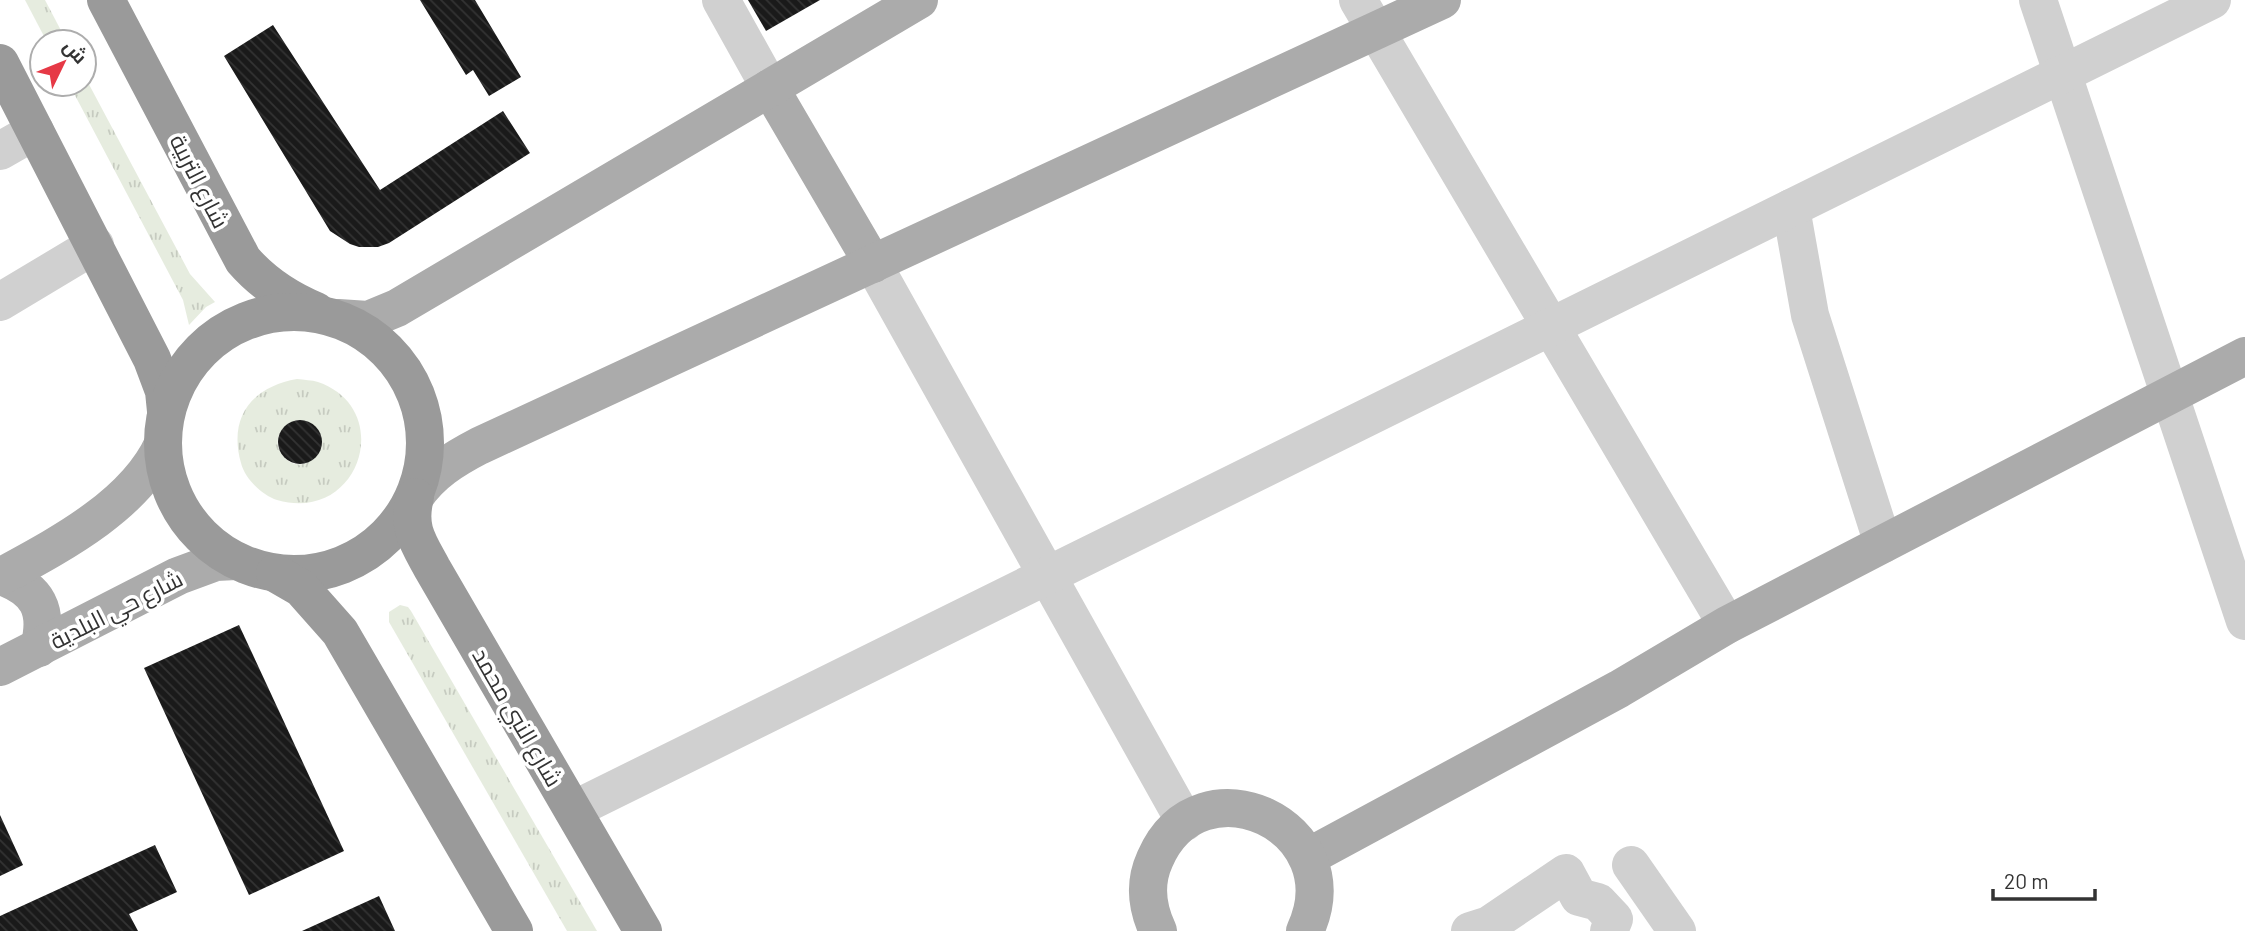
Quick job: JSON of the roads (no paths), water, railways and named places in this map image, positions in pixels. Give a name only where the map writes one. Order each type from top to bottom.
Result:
[{"type":"highway","name":"شارع التربية","points":[[106,0],[243,260],[285,296],[338,318]]},
{"type":"highway","points":[[0,63],[152,359],[164,391],[167,478],[177,503],[193,526],[212,546],[236,561],[275,573],[301,587],[340,632],[514,931]]},
{"type":"highway","points":[[165,428],[180,377],[202,348],[231,327],[266,314],[302,311],[338,318],[376,339],[405,372],[422,412],[426,456],[415,497],[391,533],[357,559],[317,573],[275,573]]},
{"type":"highway","name":"شارع النبي محمد","points":[[415,497],[411,521],[414,534],[643,931]]},
{"type":"main road","points":[[338,318],[368,320],[397,308],[919,0]]},
{"type":"main road","points":[[415,497],[429,479],[461,455],[873,264],[1367,15],[1442,0]]},
{"type":"main road","points":[[770,88],[873,264]]},
{"type":"main road","points":[[1308,857],[1619,689],[1727,625],[2245,356]]},
{"type":"main road","points":[[1,576],[66,541],[120,500],[145,475],[165,428]]},
{"type":"main road","name":"شارع حي البلدية","points":[[0,667],[178,576],[216,562],[236,561]]},
{"type":"main road","points":[[1,576],[19,582],[38,603],[42,611],[44,630],[39,648]]},
{"type":"main road","points":[[1158,931],[1151,917],[1147,893],[1150,870],[1160,848],[1174,829],[1194,816],[1215,809],[1237,808],[1259,813],[1279,823],[1295,838],[1308,857],[1314,881],[1313,906],[1305,931]]},
{"type":"street","points":[[720,0],[770,88]]},
{"type":"street","points":[[2038,0],[2245,621]]},
{"type":"street","points":[[573,810],[2212,0]]},
{"type":"street","points":[[1367,15],[1727,625]]},
{"type":"street","points":[[0,151],[35,131]]},
{"type":"street","points":[[1791,208],[1810,315],[1883,544]]},
{"type":"street","points":[[0,302],[94,245]]},
{"type":"street","points":[[873,264],[1185,822]]},
{"type":"street","points":[[1631,865],[1677,931]]},
{"type":"street","points":[[1470,931],[1489,925],[1566,873],[1579,897],[1598,902],[1614,919],[1609,931]]}]
